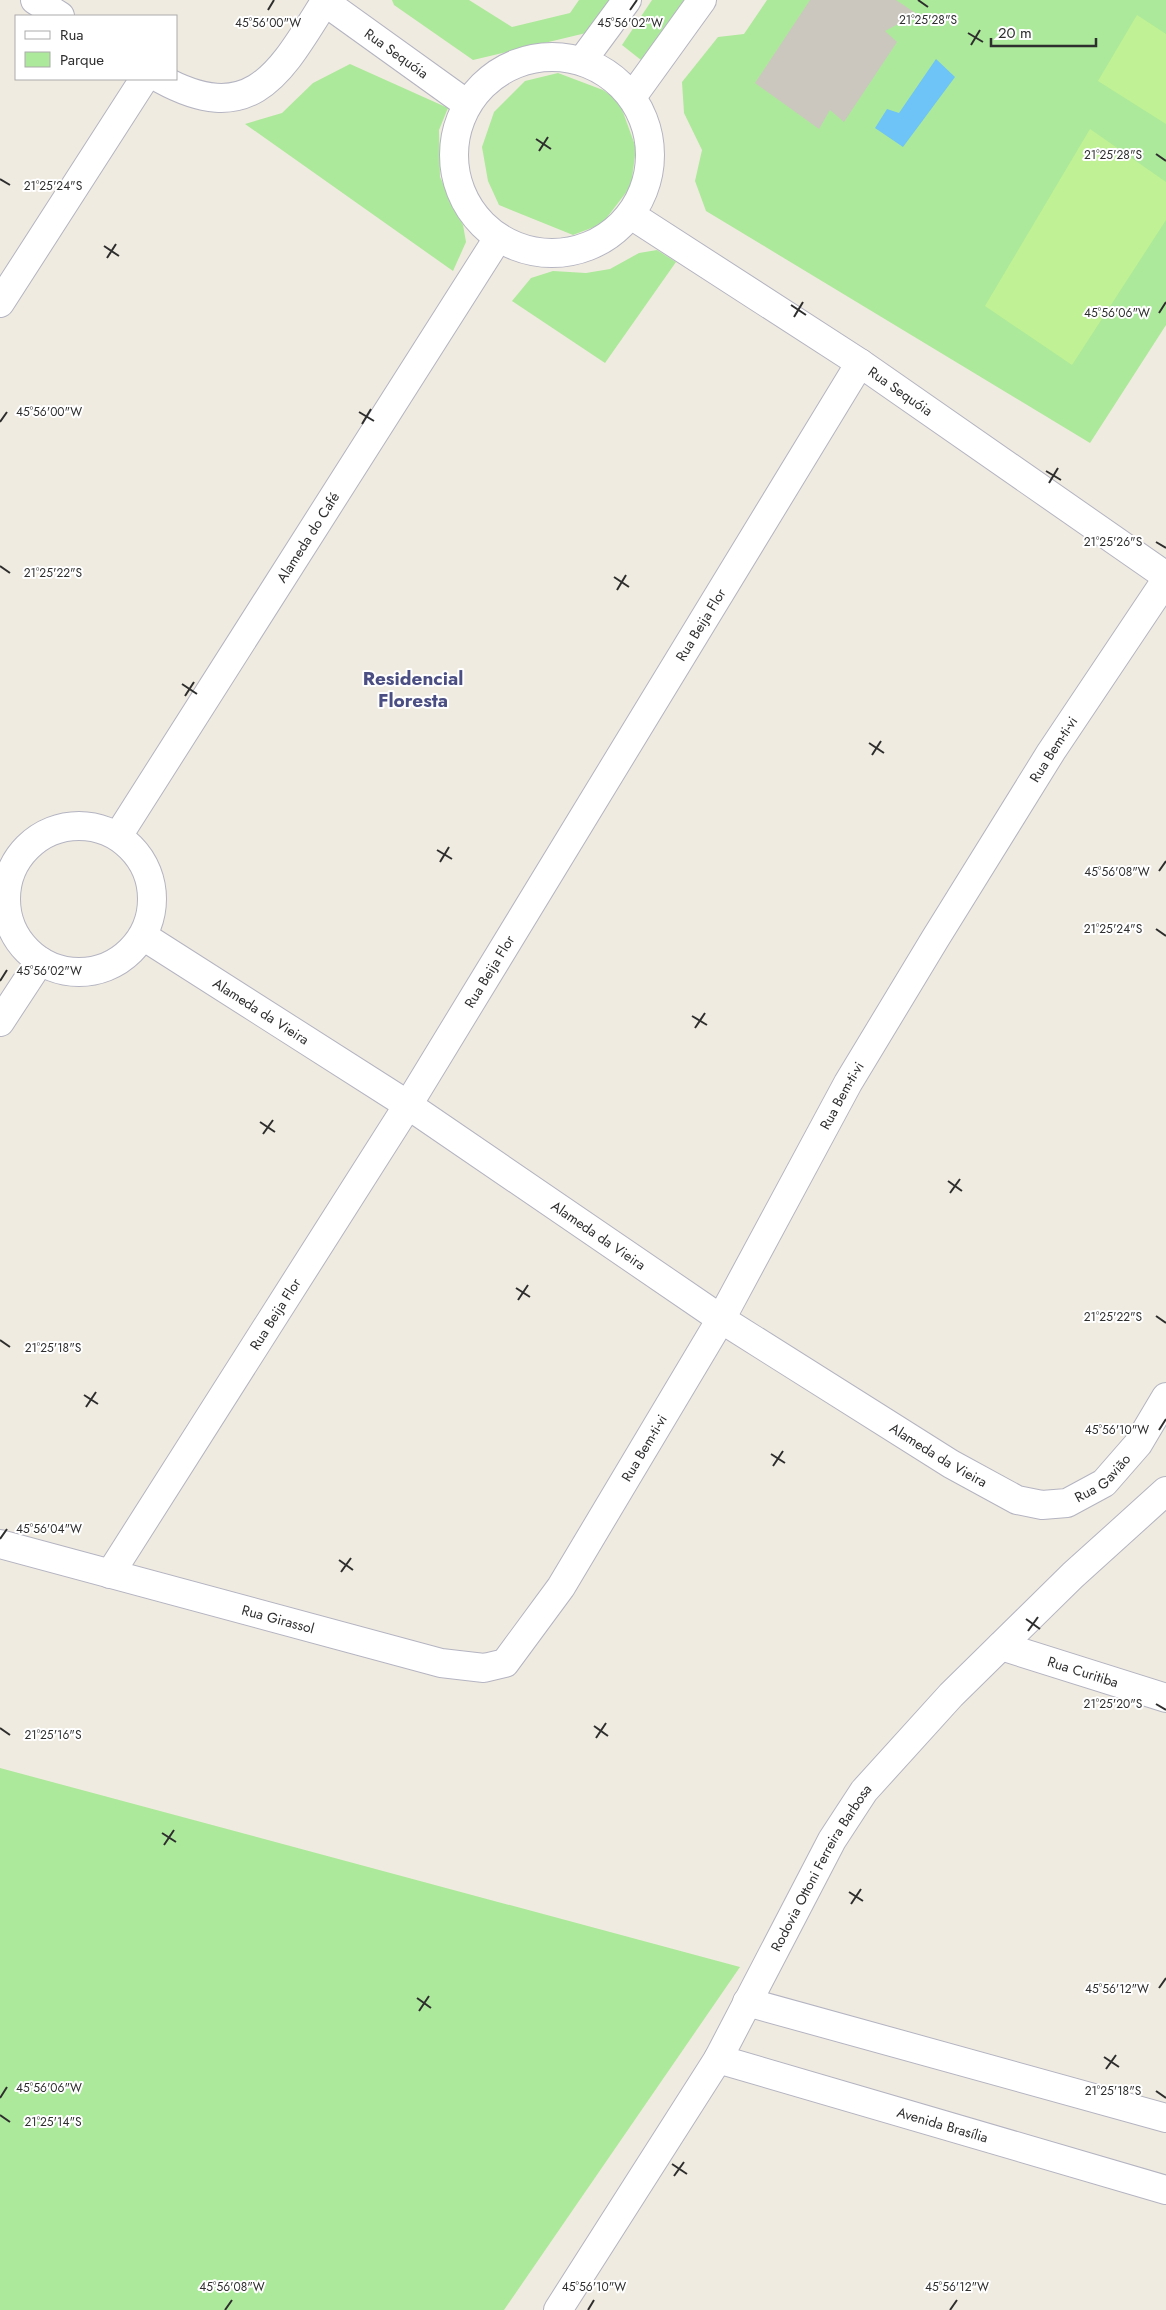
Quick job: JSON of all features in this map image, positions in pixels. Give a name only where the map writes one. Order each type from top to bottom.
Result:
[{"type":"street","points":[[34,0],[58,15]]},
{"type":"street","points":[[582,61],[627,0]]},
{"type":"street","points":[[632,97],[702,0]]},
{"type":"street","points":[[163,80],[196,94],[220,98],[243,94],[264,84],[284,66],[326,1]]},
{"type":"street","name":"Rua Sequóia","points":[[326,1],[467,104]]},
{"type":"street","points":[[549,56],[582,61],[609,75],[632,97],[646,125],[651,155],[646,186],[631,215],[611,235],[585,248],[555,254],[525,250],[498,238],[475,217],[460,192],[453,162],[455,132],[467,104],[488,79],[516,62],[549,56]]},
{"type":"street","points":[[0,303],[143,80]]},
{"type":"street","name":"Rua Sequóia","points":[[631,215],[860,363],[1166,578]]},
{"type":"street","name":"Alameda do Café","points":[[118,836],[498,238]]},
{"type":"street","name":"Rua Beija Flor","points":[[110,1574],[408,1105],[860,363]]},
{"type":"street","name":"Rua Bem-ti-vi","points":[[537,1622],[561,1587],[721,1319],[848,1083],[1050,752],[1166,578]]},
{"type":"street","points":[[75,825],[98,828],[118,836],[135,851],[148,871],[153,893],[151,915],[143,936],[128,954],[108,966],[85,972],[61,970],[40,961],[22,945],[10,925],[5,902],[9,852],[53,829],[75,825]]},
{"type":"street","name":"Alameda da Vieira","points":[[143,936],[408,1105],[721,1319],[951,1464],[1017,1500],[1042,1505],[1067,1503]]},
{"type":"street","points":[[0,1022],[40,961]]},
{"type":"street","name":"Rua Gavião","points":[[1067,1503],[1104,1483],[1138,1444],[1166,1396]]},
{"type":"street","name":"Rodovia Ottoni Ferreira Barbosa","points":[[558,2310],[718,2059],[827,1849],[864,1790],[945,1702],[1072,1575],[1166,1491]]},
{"type":"street","name":"Rua Girassol","points":[[0,1544],[441,1663],[484,1668],[505,1663],[537,1622]]},
{"type":"street","name":"Rua Curitiba","points":[[1001,1646],[1166,1698]]},
{"type":"street","points":[[747,2002],[1166,2118]]},
{"type":"street","name":"Avenida Brasília","points":[[718,2059],[1166,2190]]},
{"type":"green space","points":[[392,0],[469,0],[512,27],[570,13],[579,0],[611,0],[586,33],[473,60],[394,5]]},
{"type":"green space","points":[[652,0],[684,0],[641,60],[622,45]]},
{"type":"green space","points":[[767,0],[1166,0],[1166,325],[1090,443],[706,211],[695,181],[702,150],[684,113],[682,82],[718,37],[744,34]]},
{"type":"green space","points":[[1137,15],[1166,34],[1166,124],[1098,81]]},
{"type":"green space","points":[[350,64],[448,108],[439,130],[440,177],[463,225],[466,242],[453,271],[245,124],[282,113],[313,83]]},
{"type":"green space","points":[[558,73],[603,90],[619,101],[636,148],[631,186],[602,224],[573,235],[499,205],[488,181],[482,147],[494,112],[525,81]]},
{"type":"green space","points":[[1090,129],[1166,182],[1166,220],[1072,365],[985,306]]},
{"type":"green space","points":[[657,250],[676,262],[605,363],[512,301],[531,278],[553,271],[586,273],[610,269],[639,253]]},
{"type":"green space","points":[[0,1768],[740,1967],[504,2310],[0,2310]]},
{"type":"water","points":[[936,59],[955,77],[903,147],[875,128],[887,109],[899,113]]},
{"type":"building","points":[[810,0],[896,0],[917,14],[885,31],[897,42],[844,122],[830,110],[819,129],[755,83]]},
{"type":"district","name":"Residencial Floresta","points":[[413,689]]}]
